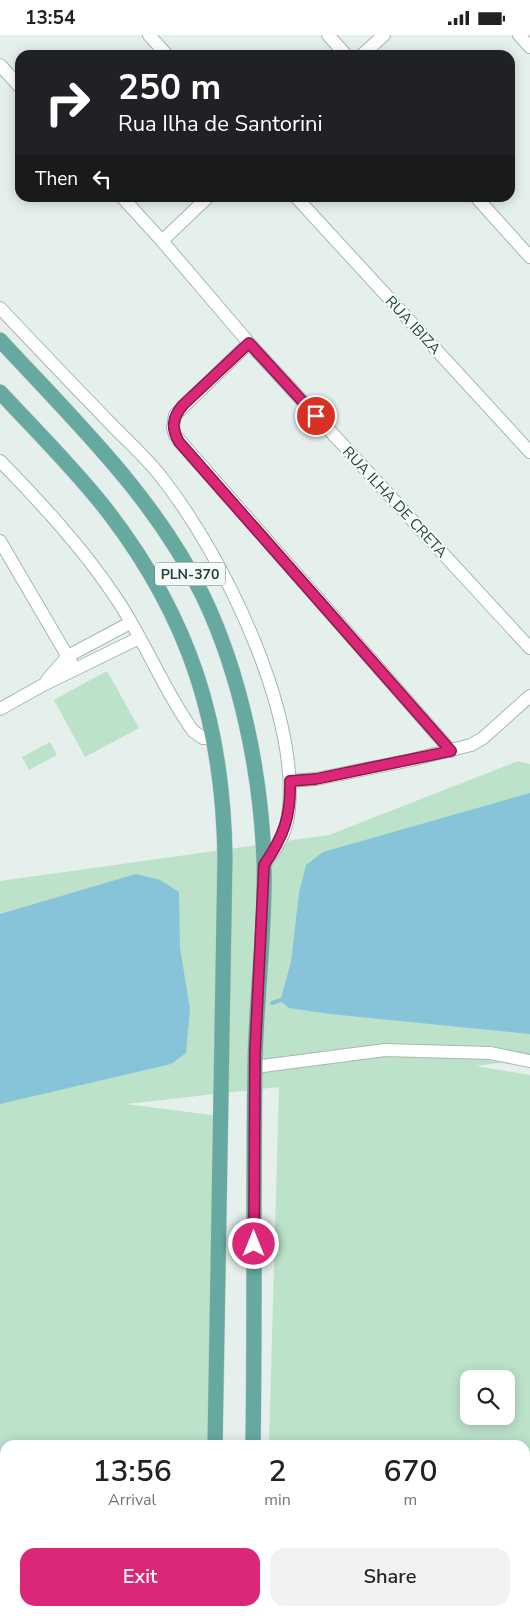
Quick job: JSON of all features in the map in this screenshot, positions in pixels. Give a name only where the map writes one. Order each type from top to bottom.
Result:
[{"type":"main road","name":"PLN-370","points":[[0,340],[124,475],[168,537],[202,595],[227,657],[247,730],[262,814],[264,865],[255,1067],[252,1440]]},
{"type":"main road","name":"PLN-370","points":[[0,392],[108,511],[134,547],[176,621],[192,659],[214,738],[221,775],[225,857],[215,1440]]},
{"type":"street","points":[[149,35],[162,50]]},
{"type":"street","points":[[328,35],[342,50]]},
{"type":"street","points":[[368,50],[384,35]]},
{"type":"street","points":[[519,35],[530,47]]},
{"type":"street","points":[[0,65],[15,82]]},
{"type":"street","name":"RUA ILHA DE CRETA","points":[[127,202],[249,343],[530,648]]},
{"type":"street","points":[[162,241],[203,202]]},
{"type":"street","name":"RUA IBIZA","points":[[301,202],[530,452]]},
{"type":"street","points":[[480,202],[530,257]]},
{"type":"street","points":[[0,308],[161,477],[209,548],[230,585],[246,621],[272,691],[290,781],[287,824],[275,849],[264,865]]},
{"type":"street","points":[[249,343],[175,415],[173,428],[175,435],[451,751]]},
{"type":"street","points":[[0,461],[47,510],[87,556],[115,596],[192,731],[203,738],[214,738]]},
{"type":"street","points":[[0,541],[75,669]]},
{"type":"street","points":[[43,685],[68,657],[130,623]]},
{"type":"street","points":[[0,709],[43,685],[139,638]]},
{"type":"street","points":[[290,781],[316,779],[451,751],[483,738],[530,696]]},
{"type":"street","points":[[255,1067],[385,1050],[490,1053],[530,1061]]},
{"type":"green space","points":[[107,671],[139,728],[85,757],[54,700]]},
{"type":"green space","points":[[50,742],[57,755],[29,770],[22,757]]},
{"type":"green space","points":[[518,761],[530,764],[530,1059],[476,1066],[530,1075],[530,1440],[269,1440],[279,1087],[126,1104],[219,1116],[215,1440],[0,1440],[0,881],[329,835]]},
{"type":"water","points":[[530,793],[530,1034],[330,1014],[289,1008],[280,1001],[291,962],[299,893],[306,865],[323,852]]},
{"type":"water","points":[[136,874],[160,880],[179,892],[180,948],[190,1009],[186,1053],[171,1064],[0,1104],[0,914]]},
{"type":"waterway","points":[[272,1003],[284,999]]},
{"type":"route","points":[[254,1244],[255,1053],[264,865],[275,849],[287,824],[290,781],[316,779],[451,751],[179,442],[173,428],[175,415],[183,405],[249,343],[316,416]]}]
